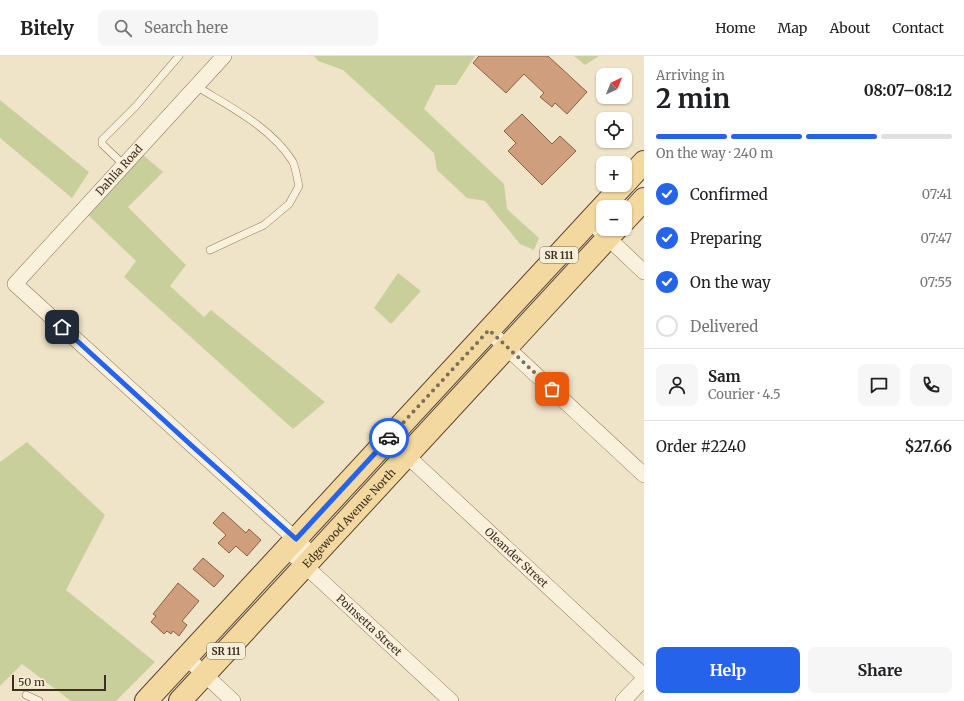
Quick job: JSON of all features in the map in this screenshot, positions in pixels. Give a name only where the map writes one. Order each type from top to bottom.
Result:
[{"type":"main road","name":"SR 111","points":[[632,175],[644,162]]},
{"type":"main road","name":"SR 111","points":[[146,701],[617,192]]},
{"type":"main road","points":[[632,212],[644,199]]},
{"type":"main road","name":"Edgewood Avenue North","points":[[180,701],[610,236]]},
{"type":"street","name":"Dahlia Road","points":[[15,284],[224,56]]},
{"type":"street","points":[[590,221],[596,225]]},
{"type":"street","points":[[614,236],[644,272]]},
{"type":"street","name":"Poinsetta Street","points":[[15,284],[191,445],[451,701]]},
{"type":"street","points":[[489,330],[644,475]]},
{"type":"street","name":"Oleander Street","points":[[389,439],[644,678]]},
{"type":"street","points":[[186,657],[233,701]]},
{"type":"street","points":[[623,701],[644,678]]},
{"type":"lane","points":[[124,165],[102,144],[102,140],[136,106],[179,56]]},
{"type":"lane","points":[[196,86],[262,128],[277,142],[294,163],[299,186],[289,204],[264,225],[210,250]]},
{"type":"lane","points":[[26,694],[39,701]]},
{"type":"green space","points":[[314,56],[475,56],[456,85],[436,85],[424,109],[504,184],[507,209],[539,238],[534,250],[520,244],[485,201],[467,198],[437,170],[434,153],[343,70],[318,61]]},
{"type":"green space","points":[[574,56],[599,56],[585,65]]},
{"type":"green space","points":[[0,100],[89,172],[72,198],[0,138]]},
{"type":"green space","points":[[142,154],[163,172],[128,207],[186,265],[170,286],[204,317],[211,310],[325,402],[293,429],[124,277],[136,261],[87,214]]},
{"type":"green space","points":[[398,273],[421,291],[391,324],[374,308]]},
{"type":"green space","points":[[27,442],[105,515],[66,590],[155,662],[116,701],[71,701],[22,664],[0,686],[0,462]]},
{"type":"building","points":[[479,56],[548,56],[587,92],[567,114],[555,103],[552,107],[540,97],[544,93],[524,74],[506,93],[473,63]]},
{"type":"building","points":[[522,114],[552,144],[560,136],[576,151],[542,185],[508,151],[516,143],[504,131]]},
{"type":"building","points":[[223,512],[246,533],[249,529],[261,540],[247,556],[236,546],[229,553],[218,543],[226,535],[213,523]]},
{"type":"building","points":[[203,558],[224,576],[214,587],[193,569]]},
{"type":"building","points":[[178,583],[199,601],[182,621],[187,625],[179,636],[173,631],[171,634],[167,631],[164,634],[151,622],[156,616],[153,614]]},
{"type":"way so far","points":[[389,438],[489,330],[552,389]]},
{"type":"route","points":[[62,327],[296,539],[389,438]]}]
